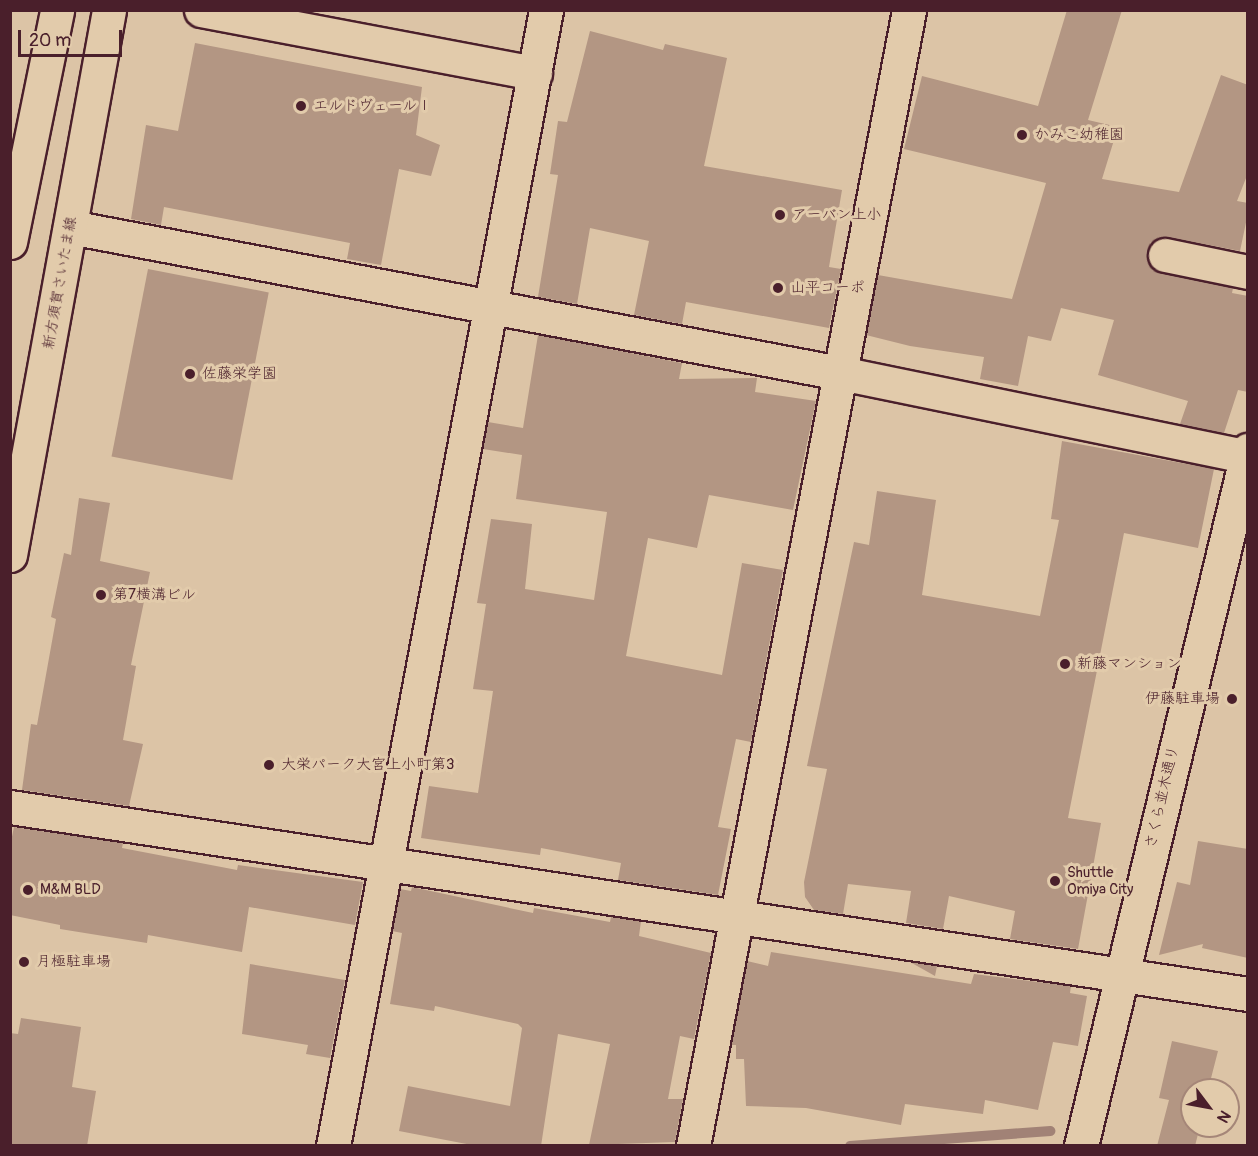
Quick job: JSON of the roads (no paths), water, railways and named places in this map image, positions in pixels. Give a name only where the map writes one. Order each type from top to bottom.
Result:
[{"type":"street","points":[[12,225],[57,10]]},
{"type":"street","name":"新方須賀さいたま線","points":[[10,555],[109,10]]},
{"type":"street","points":[[201,10],[535,73]]},
{"type":"street","points":[[333,1146],[546,10]]},
{"type":"street","points":[[693,1146],[909,10]]},
{"type":"street","points":[[70,226],[1246,453]]},
{"type":"street","points":[[1165,255],[1248,272]]},
{"type":"street","name":"さくら並木通り","points":[[1081,1146],[1246,453]]},
{"type":"street","points":[[10,807],[1248,994]]},
{"type":"waterway","points":[[850,1146],[1050,1131]]},
{"type":"place","name":"エルドヴェールⅠ","points":[[301,106]]},
{"type":"place","name":"かみこ幼稚園","points":[[1022,135]]},
{"type":"place","name":"アーバン上小","points":[[780,215]]},
{"type":"place","name":"山平コーポ","points":[[778,288]]},
{"type":"place","name":"佐藤栄学園","points":[[190,374]]},
{"type":"place","name":"第7横溝ビル","points":[[101,595]]},
{"type":"place","name":"新藤マンション","points":[[1065,664]]},
{"type":"place","name":"伊藤駐車場","points":[[1232,699]]},
{"type":"place","name":"大栄パーク大宮上小町第3","points":[[269,765]]},
{"type":"place","name":"Shuttle Omiya City","points":[[1055,881]]},
{"type":"place","name":"M&M BLD","points":[[28,890]]},
{"type":"place","name":"月極駐車場","points":[[24,962]]}]
